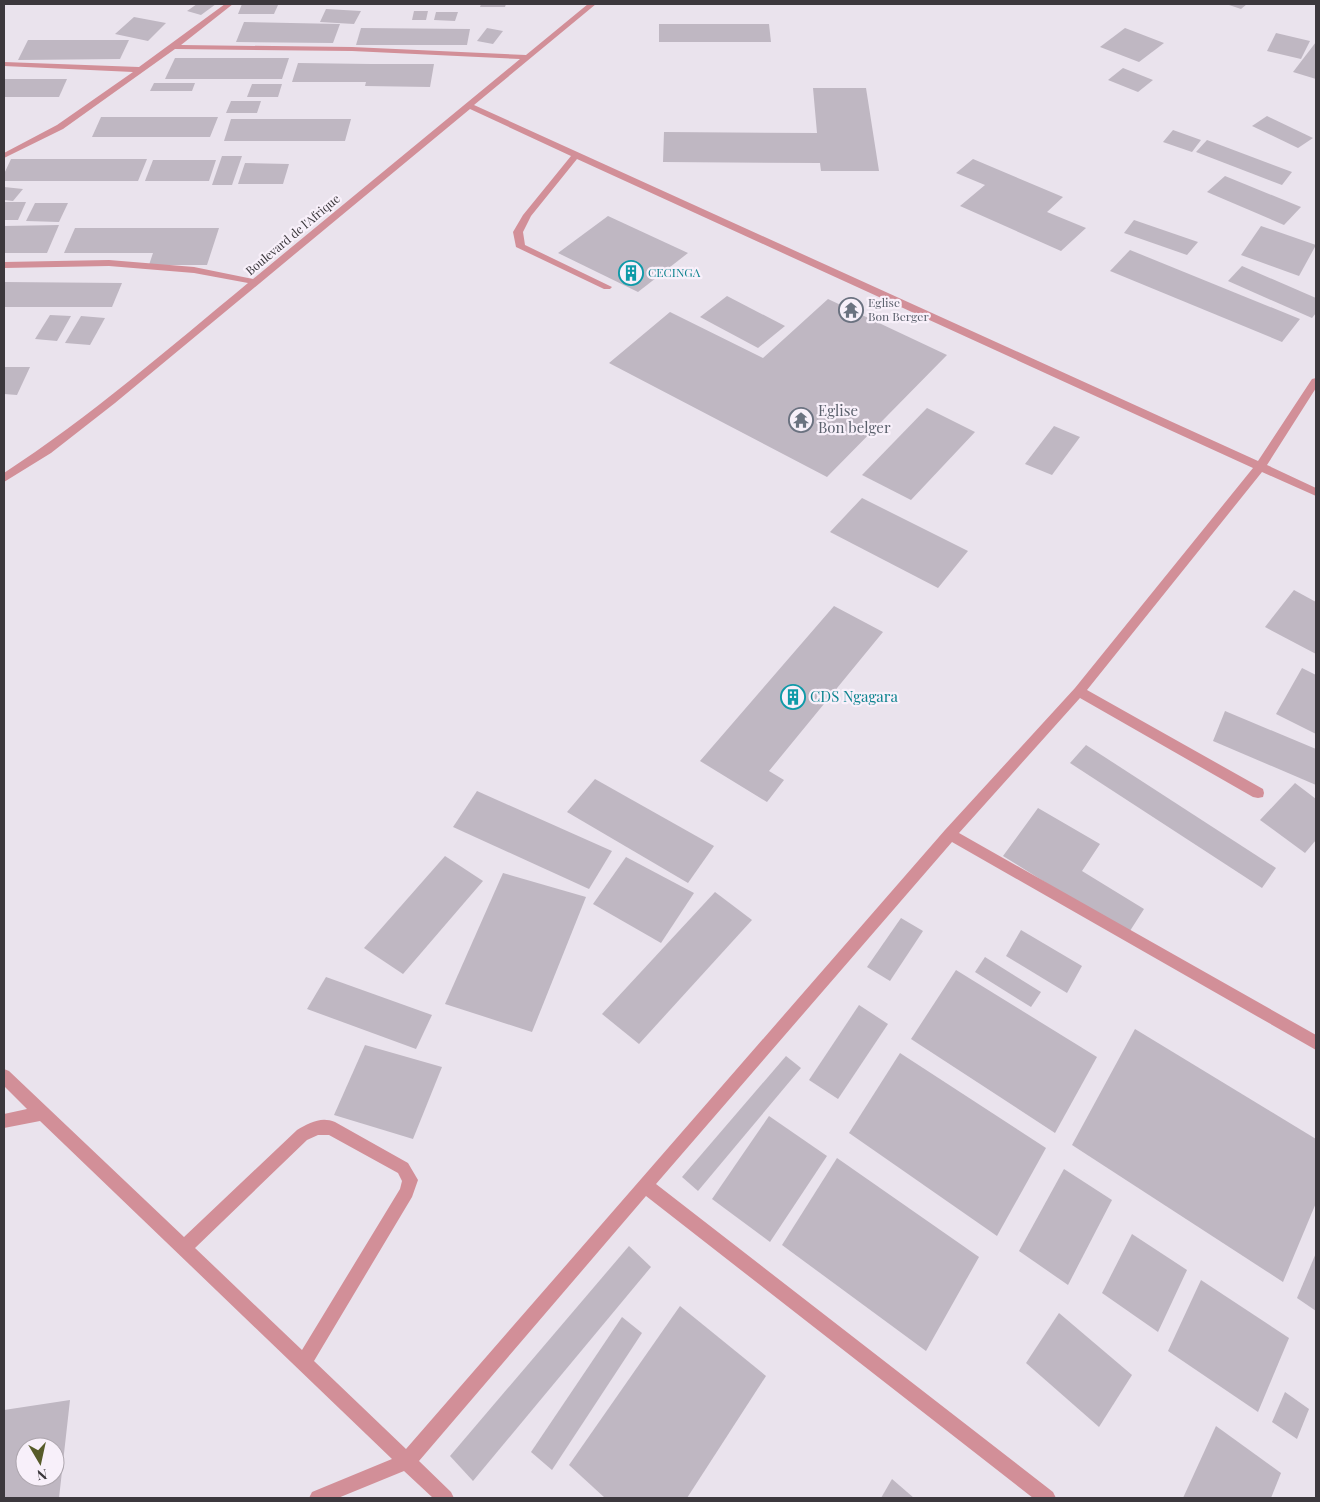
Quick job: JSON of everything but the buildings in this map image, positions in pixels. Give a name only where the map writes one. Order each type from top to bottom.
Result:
[{"type":"street","points":[[4,156],[60,127],[142,70],[229,4]]},
{"type":"street","name":"Boulevard de l'Afrique","points":[[4,478],[47,450],[111,401],[592,4]]},
{"type":"street","points":[[173,47],[352,49],[527,57]]},
{"type":"street","points":[[4,64],[142,70]]},
{"type":"street","points":[[469,106],[1316,492]]},
{"type":"street","points":[[576,155],[527,216],[518,232],[522,247],[607,286]]},
{"type":"street","points":[[4,264],[109,263],[194,270],[256,282]]},
{"type":"street","points":[[318,1498],[407,1462],[950,834],[1079,691],[1260,466],[1316,381]]},
{"type":"street","points":[[1079,691],[1258,793]]},
{"type":"street","points":[[950,834],[1316,1043]]},
{"type":"street","points":[[4,1076],[445,1498]]},
{"type":"street","points":[[4,1121],[42,1113]]},
{"type":"street","points":[[184,1248],[302,1135],[317,1127],[330,1127],[403,1168],[410,1180],[407,1192],[304,1363]]},
{"type":"street","points":[[646,1186],[1047,1498]]},
{"type":"place","name":"CECINGA","points":[[631,273]]},
{"type":"place","name":"Eglise Bon Berger","points":[[851,310]]},
{"type":"place","name":"Eglise Bon belger","points":[[801,420]]},
{"type":"place","name":"CDS Ngagara","points":[[793,697]]}]
